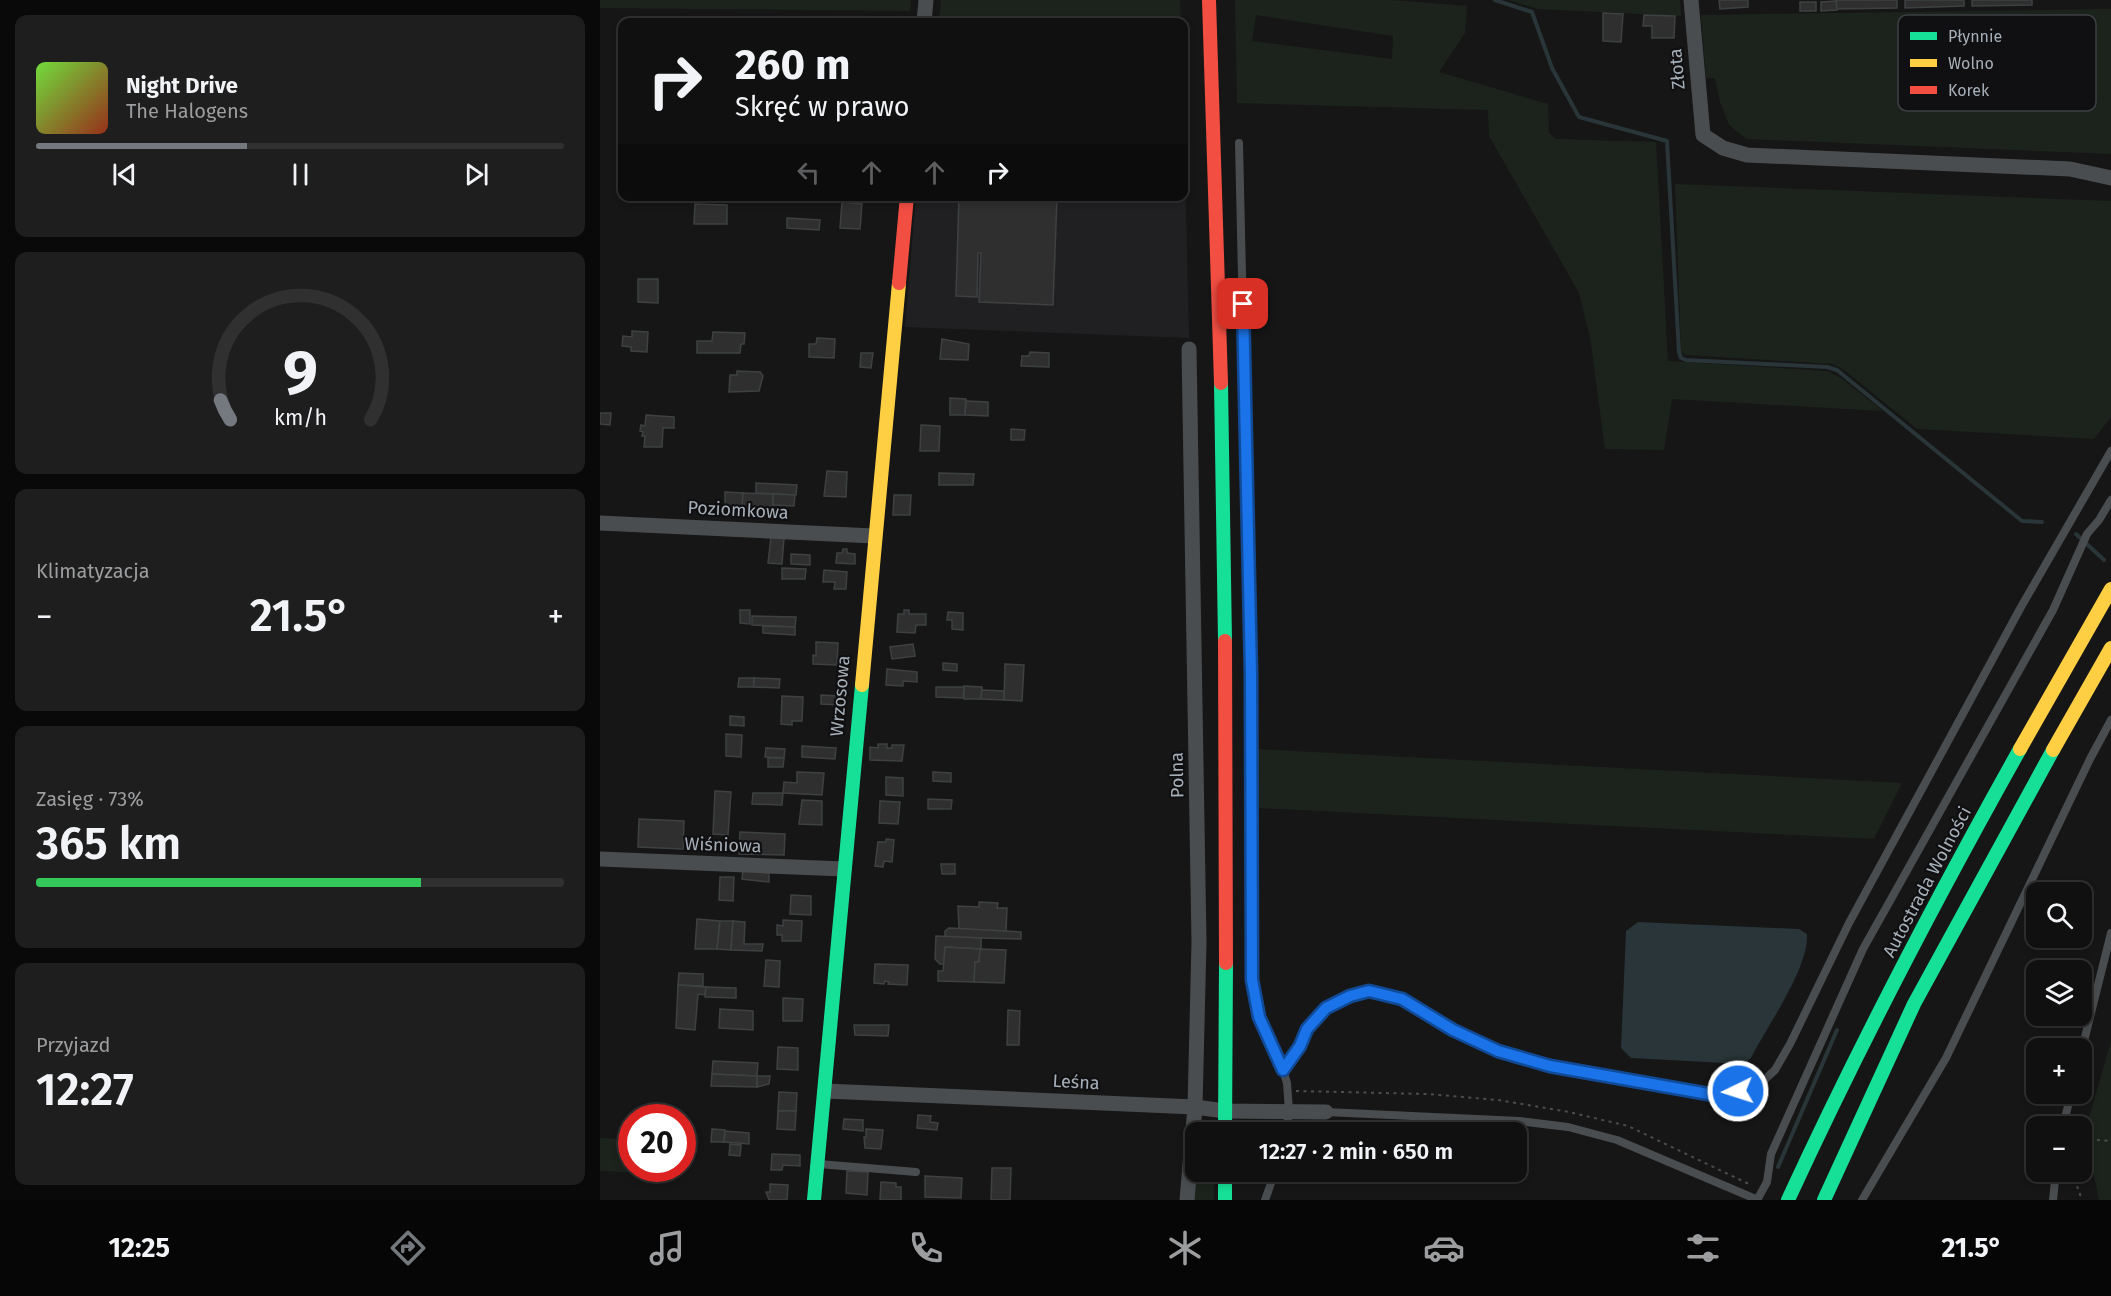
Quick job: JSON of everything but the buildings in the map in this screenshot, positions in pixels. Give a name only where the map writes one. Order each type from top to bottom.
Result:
[{"type":"main road","points":[[1209,0],[1222,425],[1227,796],[1225,1122]]},
{"type":"main road","name":"Wrzosowa","points":[[814,1200],[907,201]]},
{"type":"main road","name":"Autostrada Wolności","points":[[1788,1200],[1890,991],[1980,820],[2111,589]]},
{"type":"main road","points":[[1824,1200],[1914,1004],[2111,648]]},
{"type":"main road","points":[[1225,1182],[1225,1200]]},
{"type":"street","points":[[924,18],[926,0]]},
{"type":"street","name":"Złota","points":[[1691,0],[1703,135],[1723,148],[1747,154],[2070,169],[2111,178]]},
{"type":"street","name":"Polna","points":[[1187,1200],[1195,1107],[1199,942],[1189,349]]},
{"type":"street","name":"Poziomkowa","points":[[600,523],[874,536]]},
{"type":"street","name":"Wiśniowa","points":[[600,859],[844,869]]},
{"type":"street","name":"Leśna","points":[[825,1091],[1195,1107],[1225,1111],[1326,1112]]},
{"type":"lane","points":[[1239,143],[1250,662],[1252,980],[1259,1017],[1287,1083],[1287,1122]]},
{"type":"lane","points":[[1283,1070],[1300,1046],[1307,1029],[1326,1008],[1350,996],[1369,991],[1402,999],[1453,1030],[1498,1051],[1550,1066],[1714,1095],[1738,1091],[1761,1083],[1775,1070],[1790,1044],[1849,923],[2021,607],[2111,451]]},
{"type":"lane","points":[[1326,1112],[1519,1122],[1568,1127],[1617,1140],[1756,1199],[1767,1182],[1771,1154],[1863,949],[2053,610],[2086,534],[2099,520],[2111,500]]},
{"type":"lane","points":[[1862,1200],[1946,1058],[2111,720]]},
{"type":"lane","points":[[2085,1038],[2111,933]]},
{"type":"lane","points":[[817,1164],[916,1172]]},
{"type":"lane","points":[[1265,1200],[1271,1182]]},
{"type":"lane","points":[[2053,1200],[2055,1182]]},
{"type":"path","points":[[2092,1140],[2111,1141]]},
{"type":"path","points":[[2076,1182],[2082,1200]]},
{"type":"shaded area","points":[[600,0],[911,0],[910,11],[600,8]]},
{"type":"shaded area","points":[[941,0],[1180,0],[1181,18],[939,18]]},
{"type":"shaded area","points":[[1235,0],[1392,0],[1467,6],[1465,33],[1439,72],[1548,104],[1549,133],[1556,139],[1656,142],[1668,361],[1827,371],[1841,378],[1883,411],[1672,399],[1664,450],[1605,449],[1590,337],[1579,293],[1489,136],[1488,110],[1237,103]],"holes":[[[1256,15],[1393,36],[1392,59],[1252,41]]]},
{"type":"shaded area","points":[[1508,0],[1680,0],[1681,16],[1538,9]]},
{"type":"shaded area","points":[[2111,9],[2111,154],[1746,139],[1729,125],[1720,102],[1715,78],[1706,78],[1701,15]]},
{"type":"shaded area","points":[[1675,184],[2111,201],[2111,417],[2094,439],[1917,429],[1844,370],[1833,364],[1685,355],[1681,351]]},
{"type":"shaded area","points":[[916,201],[1186,201],[1189,338],[905,327]]},
{"type":"shaded area","points":[[1256,749],[1902,783],[1874,839],[1258,808]]},
{"type":"shaded area","points":[[1638,922],[1799,929],[1807,934],[1806,948],[1801,963],[1786,997],[1751,1058],[1744,1064],[1631,1058],[1621,1048],[1626,931]]},
{"type":"shaded area","points":[[2111,1041],[2111,1200],[2099,1200],[2092,1166],[2092,1116],[2090,1116]]},
{"type":"shaded area","points":[[600,1138],[618,1139],[618,1172],[600,1171]]},
{"type":"shaded area","points":[[1195,1182],[1214,1182],[1214,1200],[1192,1200]]},
{"type":"waterway","points":[[1495,0],[1532,12],[1552,68],[1579,117],[1667,141],[1681,358],[1827,367],[1837,370],[2022,521],[2042,522]]},
{"type":"waterway","points":[[2076,534],[2104,560]]},
{"type":"waterway","points":[[1778,1167],[1837,1030]]},
{"type":"traffic: fast","points":[[1221,383],[1225,641]]},
{"type":"traffic: fast","points":[[814,1200],[862,685]]},
{"type":"traffic: fast","points":[[1788,1200],[1900,972],[2020,749]]},
{"type":"traffic: fast","points":[[1824,1200],[1914,1004],[2053,750]]},
{"type":"traffic: fast","points":[[1225,1122],[1226,963]]},
{"type":"traffic: fast","points":[[1225,1182],[1225,1200]]},
{"type":"traffic: slow","points":[[862,685],[899,283]]},
{"type":"traffic: slow","points":[[2020,749],[2111,589]]},
{"type":"traffic: slow","points":[[2053,750],[2111,648]]},
{"type":"traffic: jam","points":[[1209,0],[1221,383]]},
{"type":"traffic: jam","points":[[899,283],[907,201]]},
{"type":"traffic: jam","points":[[1225,641],[1226,963]]},
{"type":"route","points":[[1243,304],[1251,674],[1252,980],[1259,1017],[1283,1070],[1300,1046],[1307,1029],[1326,1008],[1350,996],[1369,991],[1402,999],[1453,1030],[1498,1051],[1550,1066],[1714,1095],[1738,1091]]}]
